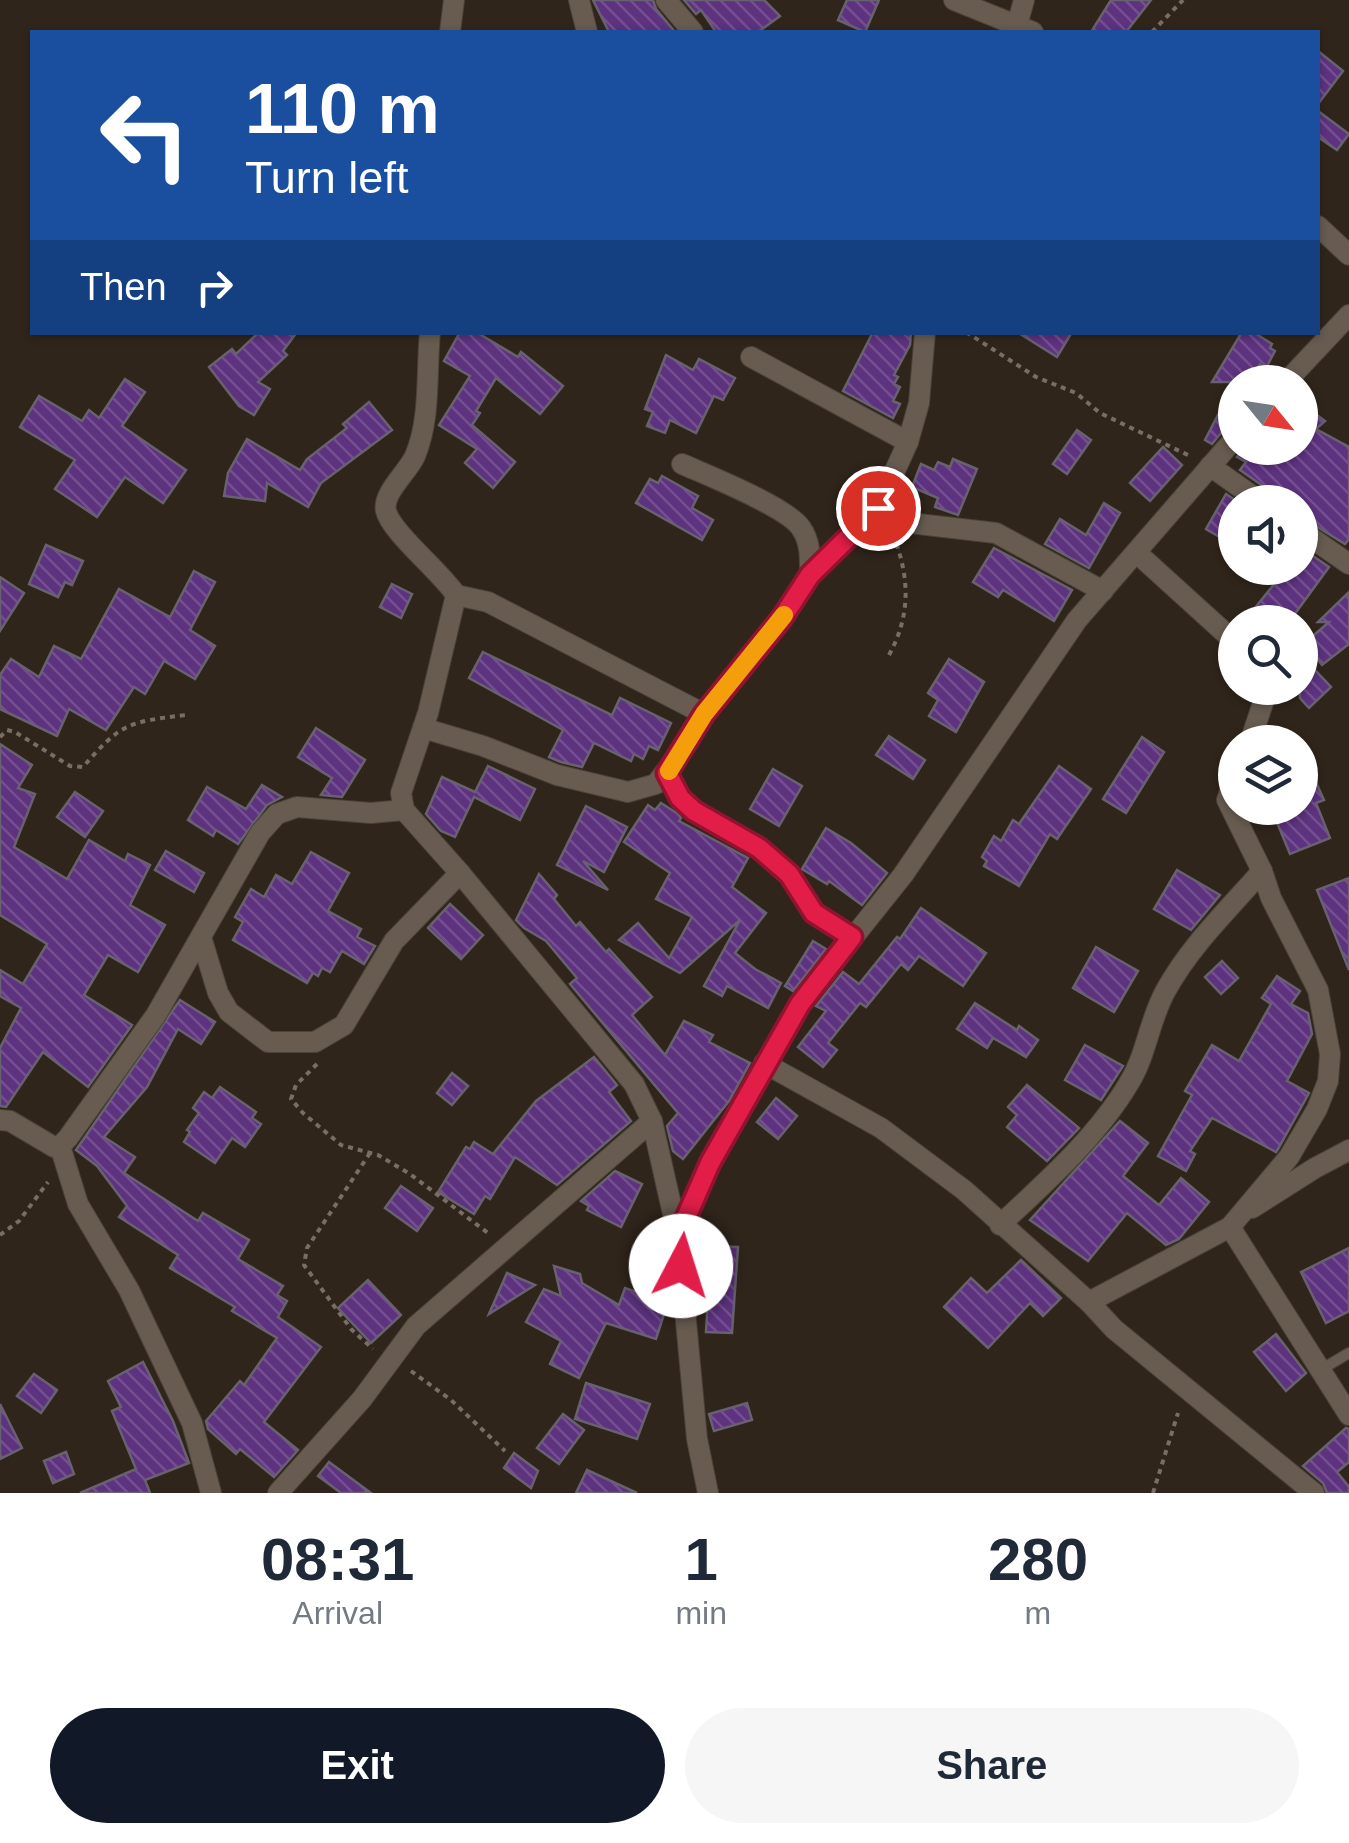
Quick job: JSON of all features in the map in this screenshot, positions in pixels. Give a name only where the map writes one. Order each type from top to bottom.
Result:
[{"type":"street","points":[[450,30],[454,0]]},
{"type":"street","points":[[579,0],[586,30]]},
{"type":"street","points":[[666,0],[692,30]]},
{"type":"street","points":[[954,0],[1022,30],[1024,0]]},
{"type":"street","points":[[1320,228],[1349,255]]},
{"type":"street","points":[[1302,365],[1349,315]]},
{"type":"street","points":[[430,335],[421,438],[386,509],[408,541],[443,575],[456,594],[488,602],[704,714]]},
{"type":"street","points":[[423,728],[557,775],[628,792],[656,784],[810,575],[878,508],[908,442],[922,383],[925,335]]},
{"type":"street","points":[[751,357],[908,442]]},
{"type":"street","points":[[678,1236],[710,1163],[800,1004],[904,875],[1077,620],[1218,457]]},
{"type":"street","points":[[682,464],[785,514],[801,528],[810,549],[810,575]]},
{"type":"street","points":[[1210,466],[1237,485]]},
{"type":"street","points":[[878,508],[910,524],[996,533],[1104,592]]},
{"type":"street","points":[[1318,542],[1349,564]]},
{"type":"street","points":[[1138,554],[1218,627]]},
{"type":"street","points":[[456,594],[423,728],[401,793],[404,810],[634,1084],[652,1121],[678,1236],[697,1439],[708,1493]]},
{"type":"street","points":[[667,773],[680,798],[694,811],[759,848],[789,874],[814,913],[852,937]]},
{"type":"street","points":[[62,1151],[156,1015],[260,833],[277,814],[297,807],[371,814],[404,810]]},
{"type":"street","points":[[1236,1221],[1289,1157],[1317,1109],[1328,1081],[1330,1054],[1318,990],[1270,898],[1262,870],[1240,825]]},
{"type":"street","points":[[1000,1225],[1052,1176],[1110,1110],[1144,1054],[1157,1008],[1188,954],[1262,870]]},
{"type":"street","points":[[201,936],[218,994],[229,1012],[268,1042],[314,1042],[344,1025],[394,941],[460,873]]},
{"type":"street","points":[[764,1063],[881,1128],[964,1190],[1090,1302],[1114,1329],[1314,1493]]},
{"type":"street","points":[[0,1120],[10,1121],[62,1151],[78,1204],[128,1290],[192,1424],[211,1493]]},
{"type":"street","points":[[278,1493],[362,1399],[416,1326],[652,1121]]},
{"type":"street","points":[[1090,1302],[1236,1221],[1349,1150]]},
{"type":"street","points":[[1236,1221],[1297,1338],[1322,1368],[1349,1415]]},
{"type":"street","points":[[303,1493],[304,1467]]},
{"type":"lane","points":[[1322,1368],[1349,1353]]},
{"type":"path","points":[[1154,30],[1183,0]]},
{"type":"path","points":[[971,335],[1036,377],[1076,394],[1113,420],[1210,466]]},
{"type":"path","points":[[878,508],[896,543],[906,579],[904,620],[889,655]]},
{"type":"path","points":[[0,737],[7,730],[16,732],[75,768],[83,768],[113,733],[128,724],[186,714]]},
{"type":"path","points":[[318,1064],[296,1086],[292,1099],[302,1113],[341,1145],[370,1153],[410,1174],[508,1248]]},
{"type":"path","points":[[0,1236],[44,1191],[62,1151]]},
{"type":"path","points":[[370,1153],[307,1248],[304,1265],[351,1329],[451,1400],[504,1451]]},
{"type":"path","points":[[1154,1493],[1186,1389]]},
{"type":"building","points":[[593,0],[653,0],[673,30],[608,30]]},
{"type":"building","points":[[684,0],[764,0],[780,16],[761,30],[715,30],[701,10],[696,14]]},
{"type":"building","points":[[847,0],[879,0],[866,30],[838,20]]},
{"type":"building","points":[[1111,0],[1151,0],[1128,30],[1092,30]]},
{"type":"building","points":[[1320,53],[1343,71],[1320,101]]},
{"type":"building","points":[[1320,112],[1349,134],[1337,150],[1320,138]]},
{"type":"building","points":[[256,335],[295,335],[283,351],[287,355],[258,382],[270,389],[254,415],[239,406],[209,367],[232,349],[236,354]]},
{"type":"building","points":[[458,335],[481,335],[518,357],[521,352],[563,386],[540,414],[496,378],[472,425],[515,462],[493,488],[465,463],[477,449],[439,425],[470,376],[444,361]]},
{"type":"building","points":[[871,335],[911,335],[910,345],[894,375],[898,377],[894,384],[900,387],[893,401],[900,404],[893,418],[843,391]]},
{"type":"building","points":[[1022,335],[1070,335],[1057,357]]},
{"type":"building","points":[[1240,335],[1258,335],[1272,344],[1270,348],[1275,351],[1268,365],[1222,365]]},
{"type":"building","points":[[666,355],[693,370],[699,359],[735,378],[723,400],[714,396],[696,433],[670,420],[665,433],[647,426],[653,412],[645,409]]},
{"type":"building","points":[[125,379],[145,392],[122,426],[186,470],[163,503],[125,477],[97,517],[55,489],[75,460],[20,427],[39,396],[82,421],[89,410],[99,418]]},
{"type":"building","points":[[369,402],[392,430],[321,483],[308,507],[267,483],[265,501],[224,496],[228,473],[247,439],[300,470],[307,459],[347,428],[343,424]]},
{"type":"building","points":[[1218,415],[1218,437],[1212,444],[1205,440]]},
{"type":"building","points":[[1077,430],[1091,440],[1067,474],[1053,464]]},
{"type":"building","points":[[1318,430],[1349,447],[1349,539],[1345,544],[1318,527],[1318,485],[1261,485],[1240,470],[1244,465],[1318,465]]},
{"type":"building","points":[[1163,447],[1182,465],[1150,501],[1130,483]]},
{"type":"building","points":[[953,459],[977,469],[958,515],[935,507],[938,498],[912,487],[921,464],[934,470],[938,462],[950,467]]},
{"type":"building","points":[[662,476],[698,496],[692,508],[713,520],[702,540],[636,503],[650,479],[658,483]]},
{"type":"building","points":[[1104,503],[1120,513],[1089,568],[1045,544],[1060,519],[1086,535]]},
{"type":"building","points":[[1218,508],[1218,536],[1206,529]]},
{"type":"building","points":[[46,545],[83,561],[72,585],[65,582],[58,597],[29,584]]},
{"type":"building","points":[[994,548],[1072,590],[1054,621],[1003,590],[998,597],[973,582]]},
{"type":"building","points":[[1318,559],[1329,567],[1318,582]]},
{"type":"building","points":[[194,571],[215,582],[190,630],[215,646],[195,679],[164,661],[145,694],[134,687],[106,730],[69,709],[57,736],[0,709],[0,675],[11,659],[39,677],[54,646],[81,659],[119,589],[170,617]]},
{"type":"building","points":[[0,577],[24,593],[0,631]]},
{"type":"building","points":[[392,584],[412,594],[401,618],[380,607]]},
{"type":"building","points":[[1273,585],[1316,585],[1301,605],[1257,605]]},
{"type":"building","points":[[1349,592],[1349,644],[1322,665],[1318,660],[1318,632],[1329,622],[1318,622]]},
{"type":"building","points":[[483,652],[612,715],[620,698],[671,723],[658,750],[649,746],[643,759],[634,754],[631,761],[594,743],[582,767],[561,762],[549,757],[563,730],[469,678]]},
{"type":"building","points":[[949,659],[984,682],[956,732],[929,716],[938,700],[928,693]]},
{"type":"building","points":[[1318,673],[1331,687],[1318,699]]},
{"type":"building","points":[[316,728],[365,760],[342,797],[321,795],[332,778],[298,757]]},
{"type":"building","points":[[889,736],[925,760],[913,779],[876,755]]},
{"type":"building","points":[[1142,737],[1164,752],[1126,813],[1103,799]]},
{"type":"building","points":[[0,744],[32,765],[18,788],[35,794],[14,847],[67,879],[89,840],[125,861],[128,854],[150,865],[130,905],[165,925],[138,972],[108,955],[84,995],[132,1025],[88,1087],[43,1052],[6,1107],[0,1106],[0,1048],[21,1008],[0,996],[0,970],[23,984],[47,944],[0,915]]},
{"type":"building","points":[[488,766],[535,789],[520,820],[474,797],[455,837],[441,831],[426,814],[442,777],[475,792]]},
{"type":"building","points":[[1059,766],[1091,789],[1057,839],[1050,834],[1019,886],[984,866],[987,861],[982,857],[994,836],[1001,841],[1013,820],[1019,824]]},
{"type":"building","points":[[773,769],[802,786],[779,826],[750,809]]},
{"type":"building","points":[[262,785],[282,797],[267,805],[238,844],[216,830],[213,836],[188,820],[207,787],[246,809]]},
{"type":"building","points":[[75,792],[103,811],[85,837],[57,817]]},
{"type":"building","points":[[661,803],[678,814],[679,821],[748,858],[732,887],[766,913],[735,953],[781,983],[768,1008],[727,986],[722,996],[704,986],[740,920],[680,973],[619,940],[638,923],[669,958],[692,917],[656,899],[670,873],[624,842],[648,805],[655,810]]},
{"type":"building","points":[[586,806],[627,827],[604,872],[583,861],[608,890],[557,865]]},
{"type":"building","points":[[1318,808],[1330,838],[1290,854],[1278,825],[1318,825]]},
{"type":"building","points":[[826,828],[887,873],[862,905],[829,881],[827,884],[802,869]]},
{"type":"building","points":[[166,851],[204,873],[194,892],[155,870]]},
{"type":"building","points":[[311,852],[349,873],[328,911],[361,929],[357,937],[375,946],[364,964],[342,951],[330,972],[322,968],[307,983],[233,940],[243,922],[235,917],[251,889],[264,897],[276,875],[292,884]]},
{"type":"building","points":[[1177,870],[1220,895],[1191,930],[1154,909]]},
{"type":"building","points":[[539,874],[576,926],[580,922],[606,952],[609,949],[652,997],[632,1015],[665,1055],[684,1021],[713,1035],[709,1042],[750,1063],[729,1101],[683,1159],[673,1151],[667,1126],[678,1113],[570,984],[577,978],[546,941],[516,920]]},
{"type":"building","points":[[1349,878],[1349,970],[1317,890]]},
{"type":"building","points":[[450,904],[483,935],[461,959],[428,928]]},
{"type":"building","points":[[921,908],[986,953],[963,986],[919,956],[908,970],[901,964],[866,1007],[860,1003],[828,1043],[837,1050],[823,1067],[798,1047],[826,1011],[816,1006],[843,972],[859,984],[897,937],[900,939]]},
{"type":"building","points":[[813,941],[826,949],[793,991],[785,986]]},
{"type":"building","points":[[1096,947],[1138,971],[1114,1012],[1073,988]]},
{"type":"building","points":[[1222,961],[1238,978],[1221,994],[1205,977]]},
{"type":"building","points":[[1277,976],[1300,991],[1291,1004],[1308,1013],[1312,1034],[1287,1081],[1309,1093],[1278,1149],[1276,1152],[1212,1118],[1190,1151],[1195,1154],[1186,1171],[1158,1156],[1192,1095],[1185,1091],[1212,1045],[1239,1061],[1271,1004],[1262,998]]},
{"type":"building","points":[[180,1000],[215,1022],[201,1044],[178,1029],[147,1087],[104,1137],[135,1157],[124,1173],[198,1221],[203,1213],[249,1240],[238,1259],[283,1286],[277,1295],[287,1301],[278,1317],[321,1347],[264,1422],[298,1450],[274,1477],[240,1449],[236,1454],[208,1429],[206,1421],[240,1381],[244,1385],[277,1338],[170,1268],[178,1255],[119,1217],[127,1206],[97,1166],[76,1150]]},
{"type":"building","points":[[975,1003],[1038,1040],[1026,1057],[993,1038],[987,1048],[957,1029]]},
{"type":"building","points":[[1085,1045],[1123,1066],[1101,1100],[1065,1080]]},
{"type":"building","points":[[594,1057],[617,1085],[609,1092],[631,1121],[557,1185],[515,1157],[490,1199],[485,1196],[474,1214],[438,1192],[466,1147],[470,1149],[474,1142],[493,1154],[536,1101]]},
{"type":"building","points":[[452,1073],[468,1086],[452,1105],[437,1093]]},
{"type":"building","points":[[1027,1085],[1079,1128],[1047,1161],[1007,1127],[1017,1115],[1008,1107]]},
{"type":"building","points":[[220,1087],[256,1112],[252,1118],[261,1124],[245,1147],[232,1138],[215,1163],[184,1142],[199,1113],[193,1108],[204,1092],[212,1098]]},
{"type":"building","points":[[776,1098],[797,1116],[778,1139],[757,1122]]},
{"type":"building","points":[[1120,1121],[1148,1143],[1123,1176],[1159,1205],[1181,1178],[1209,1202],[1179,1239],[1166,1245],[1127,1213],[1088,1261],[1030,1220]]},
{"type":"building","points":[[615,1171],[642,1184],[621,1227],[587,1210],[589,1206],[581,1201]]},
{"type":"building","points":[[401,1186],[433,1208],[417,1231],[385,1208]]},
{"type":"building","points":[[711,1246],[738,1247],[732,1333],[706,1332]]},
{"type":"building","points":[[1349,1248],[1349,1311],[1326,1323],[1301,1272]]},
{"type":"building","points":[[1021,1260],[1061,1298],[1043,1316],[1030,1303],[988,1348],[944,1307],[971,1278],[987,1293]]},
{"type":"building","points":[[554,1266],[580,1274],[582,1283],[619,1305],[625,1288],[668,1302],[656,1339],[606,1323],[579,1378],[550,1364],[561,1341],[526,1322],[544,1289],[561,1296]]},
{"type":"building","points":[[507,1273],[535,1285],[489,1314]]},
{"type":"building","points":[[368,1280],[401,1315],[371,1343],[338,1308]]},
{"type":"building","points":[[1276,1334],[1306,1373],[1286,1391],[1254,1352]]},
{"type":"building","points":[[143,1362],[189,1463],[145,1480],[150,1493],[80,1493],[136,1469],[112,1411],[121,1407],[108,1381]]},
{"type":"building","points":[[34,1374],[57,1390],[41,1413],[17,1396]]},
{"type":"building","points":[[586,1383],[650,1404],[637,1439],[575,1419]]},
{"type":"building","points":[[747,1403],[752,1420],[714,1431],[709,1414]]},
{"type":"building","points":[[0,1404],[22,1448],[0,1459]]},
{"type":"building","points":[[563,1414],[584,1430],[559,1464],[537,1448]]},
{"type":"building","points":[[1346,1428],[1349,1462],[1337,1472],[1349,1493],[1327,1493],[1323,1483],[1303,1466]]},
{"type":"building","points":[[66,1452],[74,1474],[53,1483],[44,1461]]},
{"type":"building","points":[[514,1453],[538,1471],[531,1488],[504,1468]]},
{"type":"building","points":[[329,1462],[371,1493],[341,1493],[318,1476]]},
{"type":"building","points":[[587,1470],[637,1493],[576,1493]]},
{"type":"slow traffic","points":[[669,771],[704,714],[784,615]]},
{"type":"route","points":[[681,1266],[678,1236],[710,1163],[800,1004],[852,937],[814,913],[789,874],[759,848],[694,811],[680,798],[667,773],[704,714],[782,618],[810,575],[878,508]]}]
